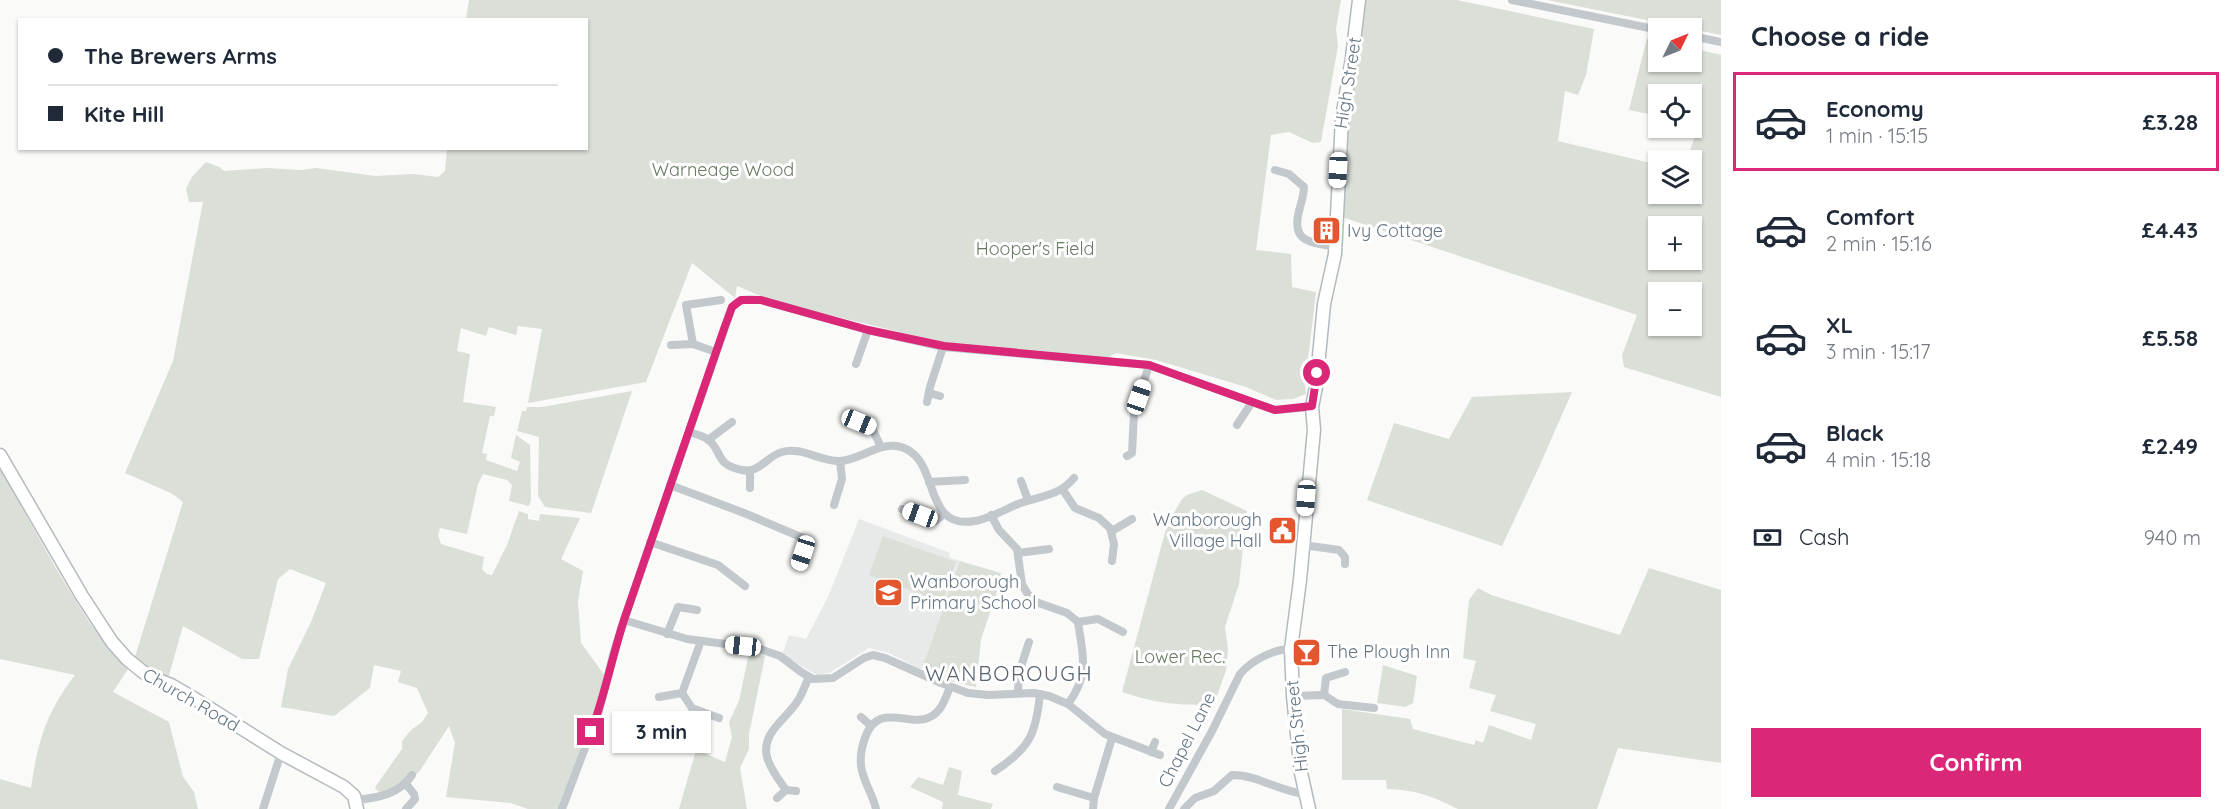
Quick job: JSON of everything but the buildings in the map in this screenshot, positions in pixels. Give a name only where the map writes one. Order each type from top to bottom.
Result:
[{"type":"street","name":"High Street","points":[[1309,809],[1301,773],[1291,649],[1304,545],[1314,430],[1312,406],[1316,387],[1324,299],[1336,247],[1342,118],[1359,0]]},
{"type":"street","points":[[1512,0],[1648,28]]},
{"type":"street","points":[[1702,38],[1721,42]]},
{"type":"street","points":[[1275,171],[1289,174],[1304,187],[1297,219],[1298,232],[1302,238],[1310,242],[1336,247]]},
{"type":"street","points":[[693,344],[686,305],[721,300]]},
{"type":"street","points":[[562,809],[599,711],[624,620],[716,352],[732,307],[741,300],[761,300],[868,330],[944,346],[1149,365],[1275,410],[1312,406]]},
{"type":"street","points":[[856,364],[868,330]]},
{"type":"street","points":[[671,345],[693,344],[716,352]]},
{"type":"street","points":[[940,396],[928,398],[944,346]]},
{"type":"street","points":[[1127,456],[1132,453],[1134,413],[1149,365]]},
{"type":"street","points":[[1237,425],[1252,402]]},
{"type":"street","points":[[848,417],[871,426],[881,447]]},
{"type":"street","points":[[708,440],[732,422]]},
{"type":"street","points":[[688,432],[708,440],[726,464],[750,471],[780,452],[788,450],[840,461],[881,447],[900,447],[916,455],[923,463],[935,501],[944,514],[968,522],[1063,490],[1074,478]]},
{"type":"street","name":"Church Road","points":[[0,455],[106,633],[135,667],[148,676],[195,699],[281,753],[344,787],[354,795],[357,805]]},
{"type":"street","points":[[834,506],[842,479],[840,461]]},
{"type":"street","points":[[750,471],[750,488]]},
{"type":"street","points":[[929,482],[965,480]]},
{"type":"street","points":[[1021,481],[1028,500]]},
{"type":"street","points":[[670,485],[808,540],[799,566]]},
{"type":"street","points":[[1063,490],[1075,508],[1102,520],[1112,531],[1114,544],[1112,561]]},
{"type":"street","points":[[902,509],[935,521],[944,514]]},
{"type":"street","points":[[991,515],[999,530],[1012,542],[1018,553],[1022,584],[1029,596],[1040,604],[1067,613],[1078,622],[1084,667],[1078,690],[1068,704]]},
{"type":"street","points":[[1112,531],[1132,519]]},
{"type":"street","points":[[650,542],[718,565],[745,586]]},
{"type":"street","points":[[1304,545],[1339,550],[1345,557],[1346,564]]},
{"type":"street","points":[[1018,553],[1049,549]]},
{"type":"street","points":[[668,634],[678,607],[697,610]]},
{"type":"street","points":[[1078,622],[1098,619],[1123,632]]},
{"type":"street","points":[[624,620],[668,634],[701,641],[757,648],[783,657],[809,677],[819,679],[833,678],[864,658],[878,656],[950,687],[978,694],[1040,694],[1056,698],[1068,704],[1112,738],[1156,753],[1155,742]]},
{"type":"street","points":[[701,641],[697,657],[684,682],[682,693],[692,708],[719,718]]},
{"type":"street","points":[[1018,693],[1019,673],[1025,647]]},
{"type":"street","name":"Chapel Lane","points":[[1169,809],[1240,674],[1261,658],[1282,649],[1291,649]]},
{"type":"street","points":[[1324,695],[1326,678],[1345,672]]},
{"type":"street","points":[[786,790],[768,760],[766,742],[772,731],[800,698],[809,677]]},
{"type":"street","points":[[876,809],[861,767],[860,755],[869,729],[880,720],[890,717],[921,720],[929,718],[940,709],[950,687]]},
{"type":"street","points":[[659,697],[682,693]]},
{"type":"street","points":[[995,771],[1011,759],[1032,736],[1037,720],[1040,694]]},
{"type":"street","points":[[1293,696],[1324,695],[1338,704],[1374,708]]},
{"type":"street","points":[[861,717],[869,729]]},
{"type":"street","points":[[1093,809],[1094,798],[1112,738]]},
{"type":"street","points":[[263,809],[281,753]]},
{"type":"street","points":[[357,805],[382,797],[406,784],[412,775]]},
{"type":"street","points":[[1184,809],[1195,798],[1214,791],[1232,775],[1256,778],[1290,793],[1305,794]]},
{"type":"street","points":[[406,784],[415,798],[406,809]]},
{"type":"street","points":[[1058,787],[1094,798]]},
{"type":"street","points":[[777,798],[786,790],[796,791]]},
{"type":"shaded area","name":"Wanborough Primary School","points":[[859,519],[950,553],[949,557],[960,561],[921,670],[889,653],[869,648],[829,673],[817,675],[782,655],[789,635],[806,639],[828,597]]},
{"type":"green space","points":[[469,0],[1341,0],[1336,29],[1338,46],[1321,142],[1313,143],[1289,132],[1271,135],[1256,250],[1291,254],[1292,287],[1316,292],[1305,385],[1306,394],[1293,399],[1276,400],[1246,387],[1156,360],[1116,353],[1103,360],[943,347],[896,331],[775,302],[737,286],[735,298],[692,263],[646,382],[528,403],[542,329],[518,326],[516,335],[489,327],[486,336],[461,328],[457,351],[470,354],[463,402],[496,407],[494,416],[490,416],[482,453],[487,454],[486,460],[517,471],[520,462],[511,458],[516,435],[530,445],[531,500],[529,506],[509,501],[512,485],[507,480],[483,474],[478,484],[467,534],[440,528],[438,535],[441,544],[484,557],[482,569],[492,575],[507,545],[519,511],[528,514],[528,519],[539,521],[540,514],[580,518],[561,559],[583,571],[578,601],[581,643],[605,676],[584,744],[559,809],[528,809],[511,803],[446,797],[455,743],[449,726],[419,772],[393,789],[379,792],[375,788],[402,749],[402,741],[428,713],[417,688],[398,682],[401,671],[374,665],[370,688],[334,716],[281,707],[288,669],[311,622],[326,583],[290,569],[278,579],[259,659],[242,659],[183,626],[168,679],[134,660],[183,502],[171,493],[125,473],[173,361],[203,202],[189,202],[186,189],[192,177],[206,162],[224,171],[316,168],[375,176],[414,174],[438,177],[445,171],[447,150],[588,150],[588,18],[466,18]]},
{"type":"green space","points":[[1366,0],[1457,0],[1594,29],[1586,75],[1578,95],[1565,91],[1558,141],[1648,162],[1648,204],[1702,204],[1702,150],[1690,150],[1694,138],[1702,138],[1702,84],[1648,84],[1648,114],[1629,110],[1647,38],[1648,72],[1702,72],[1702,50],[1721,55],[1721,397],[1624,367],[1622,355],[1637,315],[1342,217],[1347,119],[1358,64]]},
{"type":"green space","points":[[1547,0],[1721,0],[1721,35],[1702,31],[1702,18],[1648,18],[1648,20]]},
{"type":"green space","points":[[632,391],[591,513],[545,507],[538,496],[539,437],[517,431],[522,411],[526,411],[527,407],[542,407]]},
{"type":"green space","points":[[1572,392],[1502,546],[1367,500],[1394,423],[1449,439],[1472,397]]},
{"type":"green space","points":[[0,468],[90,623],[128,669],[113,692],[169,722],[183,777],[194,792],[198,809],[0,809],[0,779],[31,788],[40,742],[50,715],[75,675],[0,659]]},
{"type":"green space","name":"Lower Rec.","points":[[1202,490],[1247,511],[1239,584],[1225,627],[1228,649],[1226,670],[1214,705],[1168,703],[1122,692],[1167,525],[1182,499]]},
{"type":"green space","points":[[883,536],[956,562],[942,602],[869,575]]},
{"type":"green space","points":[[960,561],[1001,573],[981,639],[976,687],[950,681],[922,668]]},
{"type":"green space","points":[[1649,568],[1721,590],[1721,763],[1618,748],[1597,809],[1458,809],[1424,795],[1387,789],[1386,780],[1342,780],[1342,709],[1410,719],[1413,729],[1474,745],[1476,740],[1483,743],[1489,725],[1531,740],[1536,724],[1490,711],[1496,695],[1469,688],[1476,661],[1463,658],[1469,600],[1478,588],[1491,595],[1620,635]]},
{"type":"green space","points":[[754,651],[765,656],[749,734],[749,749],[740,768],[747,809],[679,809],[696,750],[725,762],[732,737],[729,722],[739,701],[749,653]]},
{"type":"green space","points":[[1383,665],[1417,676],[1413,703],[1405,707],[1377,703]]},
{"type":"green space","points":[[949,767],[962,771],[958,795],[993,804],[991,809],[942,809],[943,802],[910,787],[918,777],[943,785]]},
{"type":"place","name":"Ivy Cottage","points":[[1326,231]]},
{"type":"place","name":"Wanborough Village Hall","points":[[1283,530]]},
{"type":"place","name":"Wanborough Primary School","points":[[889,592]]},
{"type":"place","name":"The Plough Inn","points":[[1306,652]]},
{"type":"district","name":"WANBOROUGH","points":[[1009,674]]},
{"type":"route","points":[[591,732],[605,691],[624,620],[688,432],[732,307],[741,300],[761,300],[868,330],[944,346],[1149,365],[1275,410],[1312,406],[1317,373]]},
{"type":"park label","name":"Warneage Wood","points":[[723,170]]},
{"type":"park label","name":"Hooper's Field","points":[[1035,249]]}]
